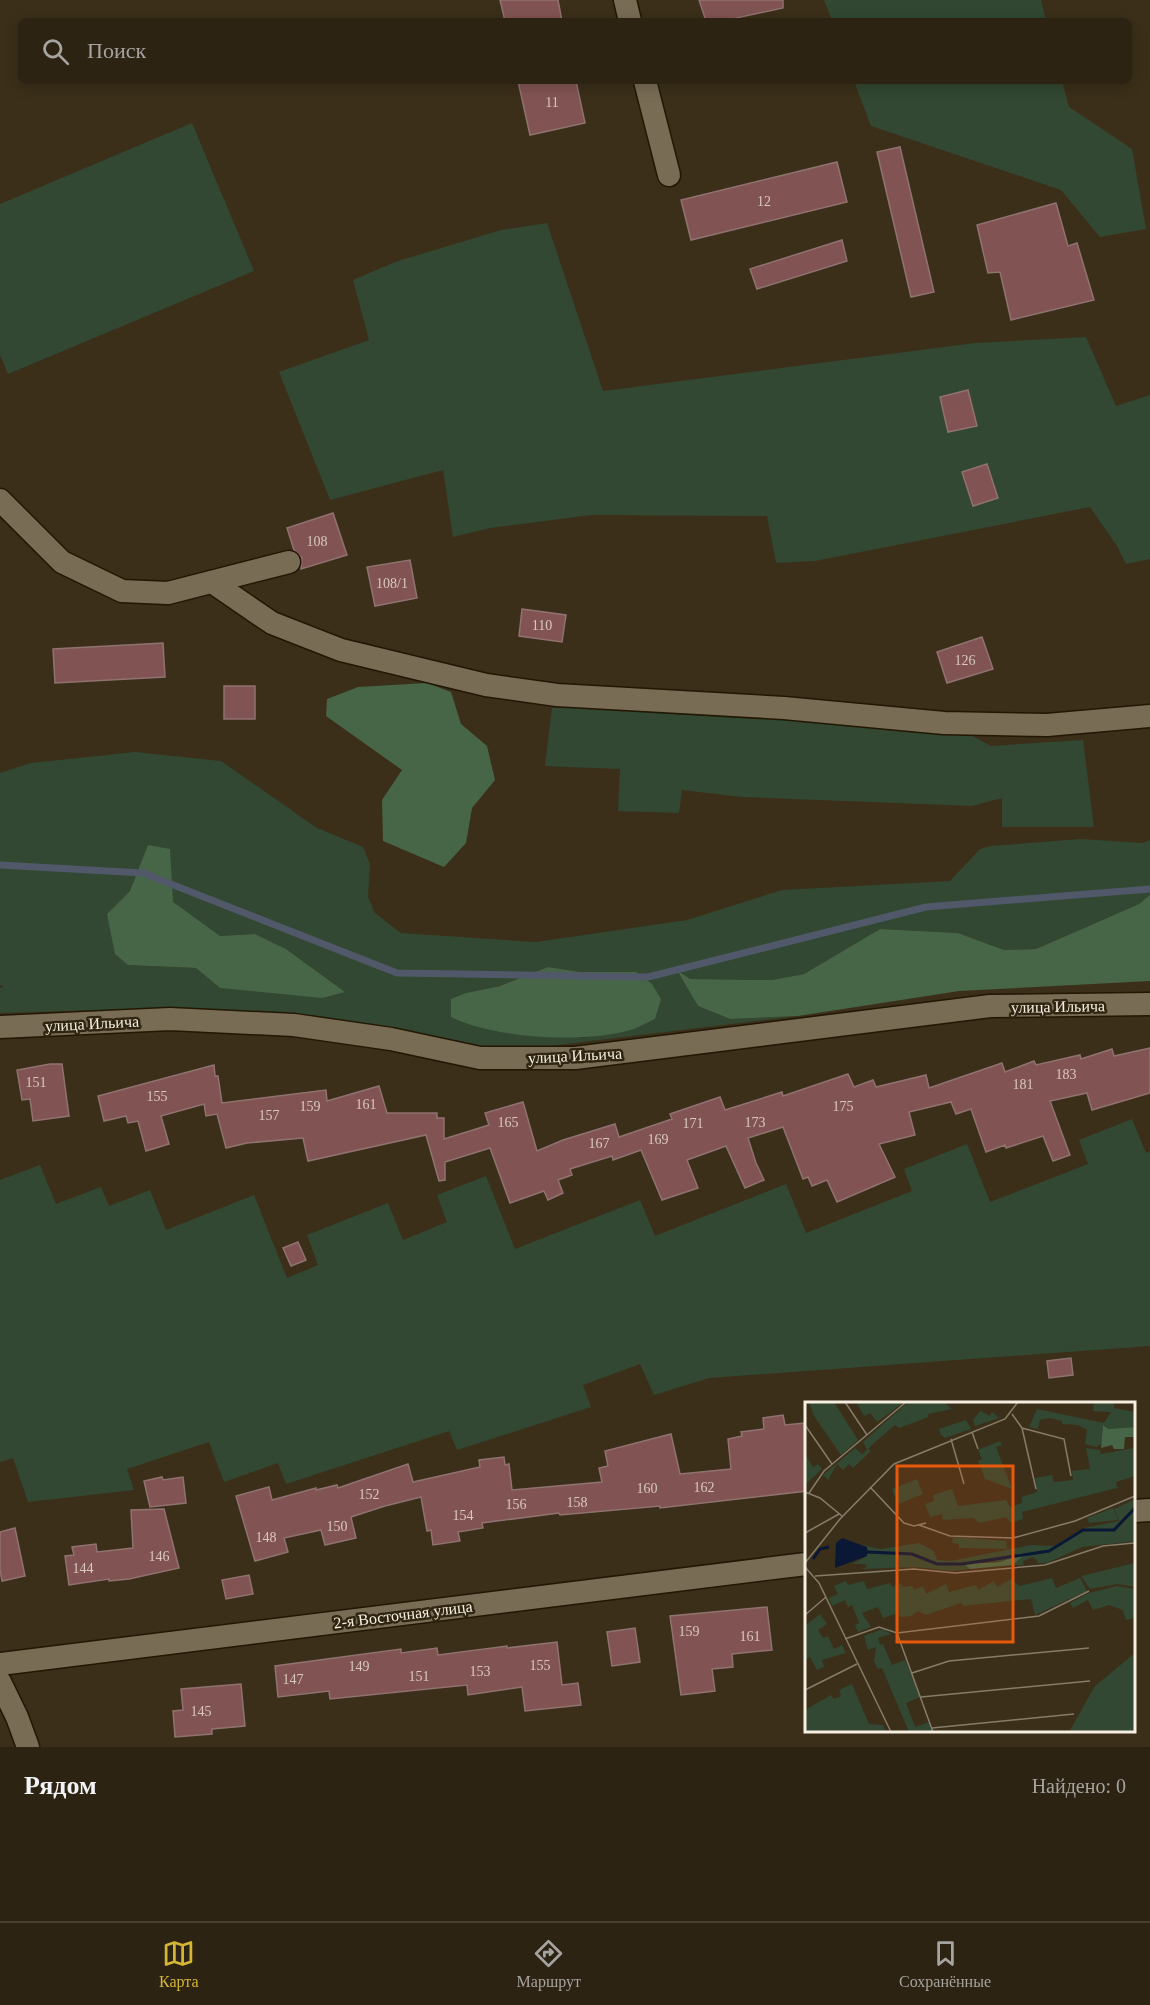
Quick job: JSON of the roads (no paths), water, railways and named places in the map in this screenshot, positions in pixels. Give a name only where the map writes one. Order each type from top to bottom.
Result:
[{"type":"street","points":[[624,0],[629,18]]},
{"type":"street","points":[[646,84],[669,175]]},
{"type":"street","points":[[0,500],[62,562],[122,591],[168,593],[289,562]]},
{"type":"street","points":[[213,582],[272,623],[341,650],[495,687],[556,695],[784,708],[944,723],[1047,726],[1150,716]]},
{"type":"street","name":"улица Ильича","points":[[0,1027],[170,1019],[294,1025],[391,1039],[480,1058],[574,1058],[990,1006],[1150,1005]]},
{"type":"street","points":[[1135,1511],[1150,1510]]},
{"type":"street","name":"2-я Восточная улица","points":[[0,1664],[805,1564]]},
{"type":"street","points":[[0,1682],[28,1747]]},
{"type":"waterway","points":[[0,865],[143,873],[397,973],[648,977],[926,907],[1150,889]]}]
